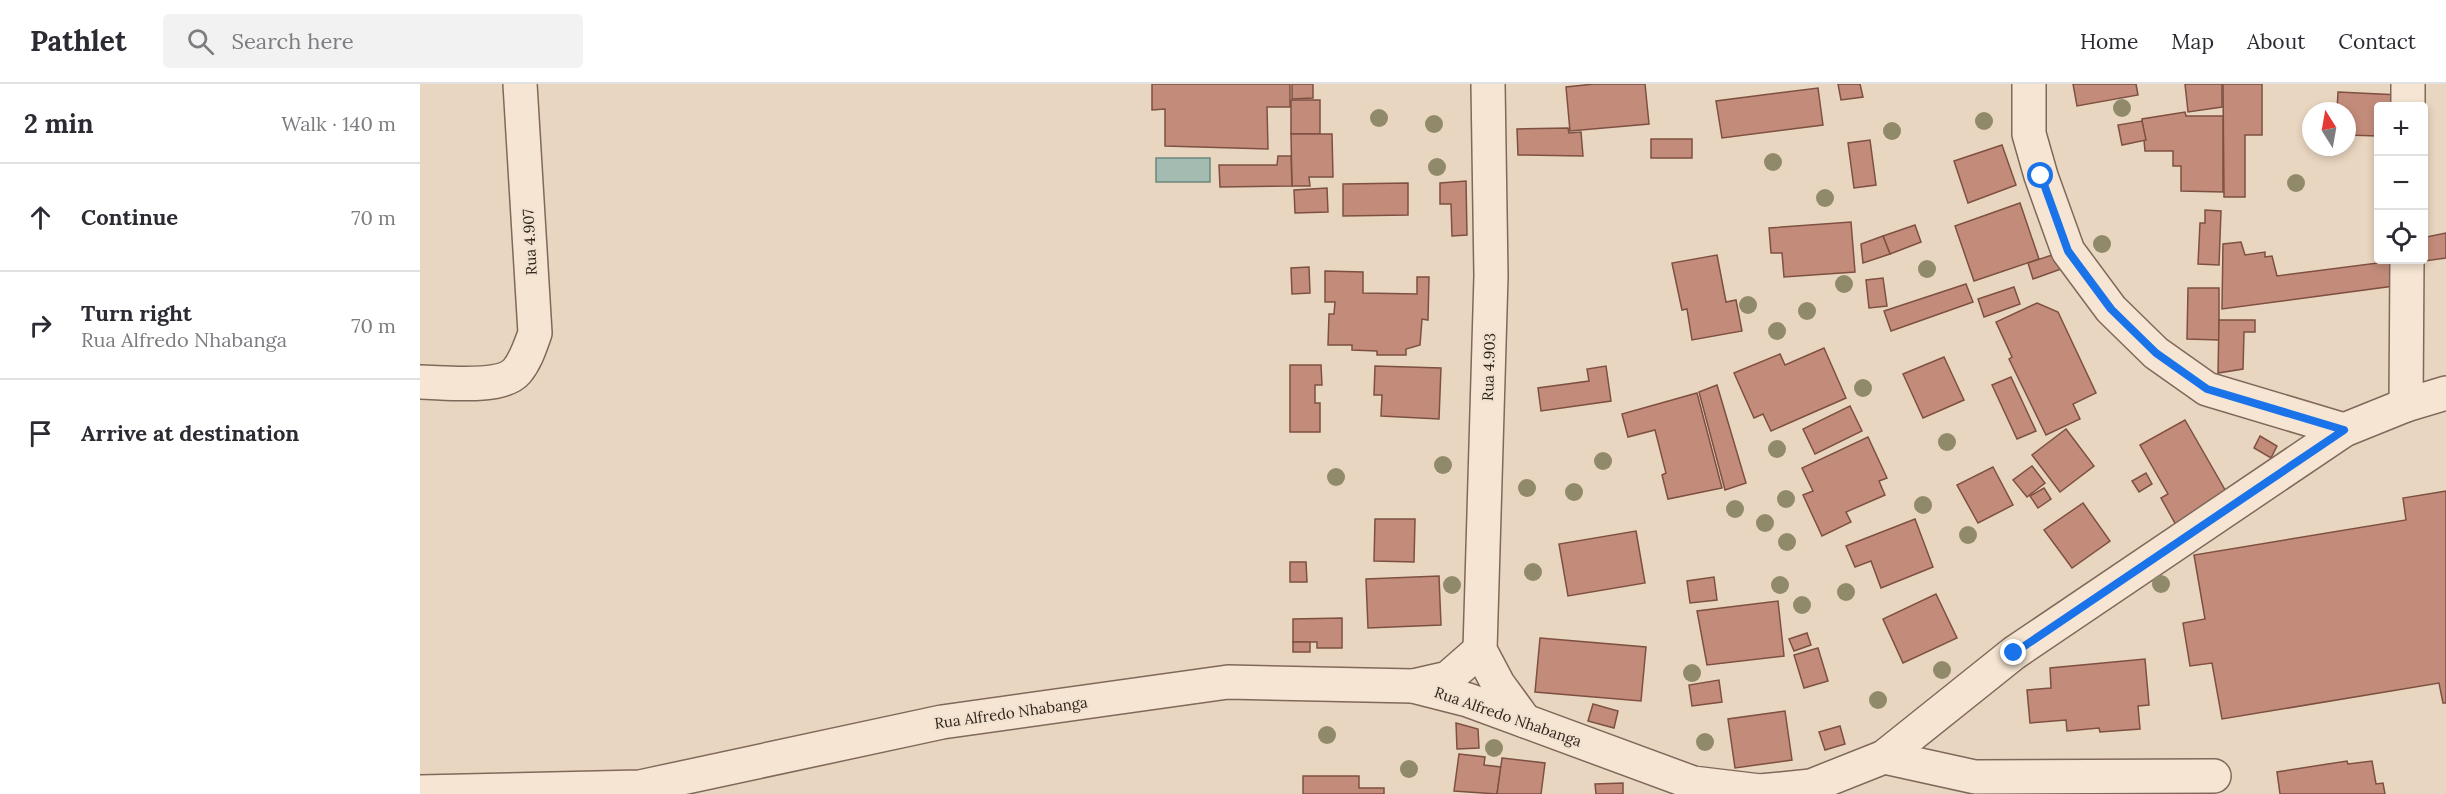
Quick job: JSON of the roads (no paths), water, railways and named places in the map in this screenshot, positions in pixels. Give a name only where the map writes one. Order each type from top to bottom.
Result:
[{"type":"street","name":"Rua 4.907","points":[[420,382],[495,383],[515,374],[528,354],[535,333],[520,84]]},
{"type":"street","name":"Rua 4.903","points":[[1480,650],[1491,276],[1488,84]]},
{"type":"street","points":[[2029,84],[2029,134],[2068,251],[2111,309],[2156,353],[2207,389],[2344,430]]},
{"type":"street","points":[[2408,84],[2408,102]]},
{"type":"street","points":[[2406,405],[2407,264]]},
{"type":"street","name":"Rua Alfredo Nhabanga","points":[[420,792],[640,791],[942,722],[1228,682],[1413,686],[1468,700],[1526,721],[1694,788],[1760,791],[1811,786],[1884,757],[2014,653],[2344,430],[2406,405],[2446,393]]},
{"type":"street","points":[[1413,686],[1448,678],[1480,650],[1498,684],[1526,721]]},
{"type":"street","points":[[1884,757],[1975,777],[2214,776]]}]
